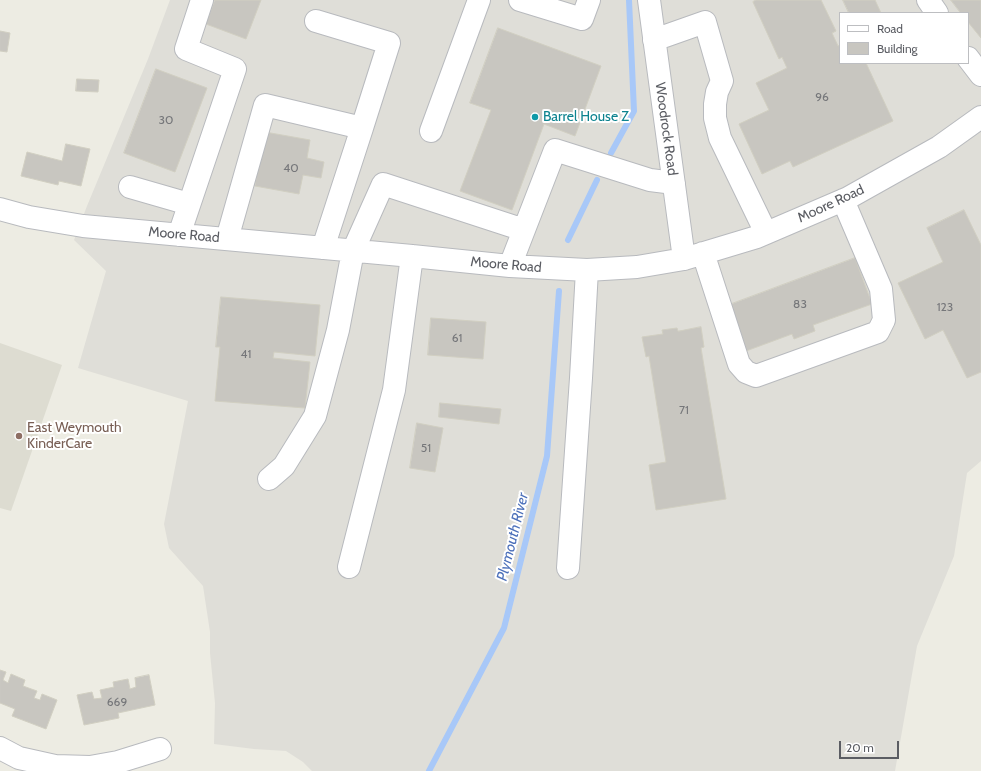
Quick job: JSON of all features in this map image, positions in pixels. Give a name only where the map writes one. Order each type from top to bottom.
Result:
[{"type":"street","points":[[179,235],[235,69],[186,49],[202,0]]},
{"type":"street","points":[[431,131],[479,0]]},
{"type":"street","points":[[520,0],[582,20],[589,0]]},
{"type":"street","name":"Woodrock Road","points":[[649,0],[674,183],[693,256],[739,364],[746,372],[756,376],[878,332],[884,320],[881,289],[843,200]]},
{"type":"street","points":[[928,0],[936,12]]},
{"type":"street","points":[[316,21],[389,43],[323,248]]},
{"type":"street","points":[[654,40],[705,22],[722,81],[714,104],[715,118],[720,138],[766,233]]},
{"type":"street","points":[[969,59],[981,75]]},
{"type":"street","points":[[227,239],[265,105],[362,128]]},
{"type":"street","name":"Moore Road","points":[[0,209],[29,217],[83,226],[510,266],[587,270],[637,267],[693,256],[757,237],[843,200],[939,147],[981,117]]},
{"type":"street","points":[[510,266],[554,150],[650,180],[674,183]]},
{"type":"street","points":[[269,479],[284,466],[315,416],[338,330],[353,251],[383,184],[524,230]]},
{"type":"street","points":[[130,187],[189,204]]},
{"type":"street","points":[[349,567],[394,390],[412,256]]},
{"type":"street","points":[[568,568],[587,270]]},
{"type":"street","points":[[0,748],[19,758],[56,766],[90,767],[118,762],[160,749]]},
{"type":"shaded area","points":[[170,0],[981,0],[981,461],[967,473],[954,556],[917,646],[895,771],[312,771],[303,762],[286,751],[214,744],[215,703],[210,653],[210,632],[203,586],[169,548],[164,524],[188,401],[78,368],[106,271],[74,240],[148,59]]},
{"type":"shaded area","name":"East Weymouth KinderCare","points":[[0,343],[62,365],[11,511],[0,508]]},
{"type":"building","points":[[215,0],[261,0],[246,39],[206,24]]},
{"type":"building","points":[[756,0],[821,0],[836,31],[832,33],[839,46],[839,64],[866,64],[893,121],[793,167],[790,161],[762,174],[739,124],[769,110],[756,83],[787,68],[782,57],[779,59],[753,2]]},
{"type":"building","points":[[843,0],[875,0],[881,12],[849,12]]},
{"type":"building","points":[[951,0],[981,0],[981,38],[969,23],[969,12],[960,12]]},
{"type":"building","name":"Barrel House Z","points":[[498,28],[601,66],[575,136],[544,124],[512,210],[460,191],[491,110],[470,103]]},
{"type":"building","points":[[0,31],[10,33],[7,52],[0,51]]},
{"type":"building","points":[[156,69],[207,88],[175,172],[124,153]]},
{"type":"building","points":[[77,79],[99,80],[98,92],[76,91]]},
{"type":"building","points":[[265,132],[310,140],[307,158],[324,162],[321,178],[303,175],[299,194],[255,186]]},
{"type":"building","points":[[66,144],[90,149],[81,186],[59,181],[58,185],[21,176],[27,152],[62,161]]},
{"type":"building","points":[[964,210],[981,245],[981,372],[967,378],[943,330],[925,339],[898,283],[943,262],[927,228]]},
{"type":"building","points":[[855,258],[872,304],[813,325],[815,331],[794,339],[792,334],[746,351],[729,305]]},
{"type":"building","points":[[221,297],[320,305],[315,356],[274,352],[273,358],[310,362],[305,408],[215,401],[220,347],[216,347]]},
{"type":"building","points":[[431,318],[486,322],[483,359],[428,355]]},
{"type":"building","points":[[701,327],[704,347],[701,348],[726,499],[656,510],[649,465],[666,462],[649,356],[646,357],[642,337],[663,334],[662,330],[677,328],[678,331]]},
{"type":"building","points":[[440,403],[501,409],[499,424],[439,417]]},
{"type":"building","points":[[417,423],[443,428],[435,472],[410,468]]},
{"type":"building","points":[[0,670],[6,672],[3,680],[8,683],[11,674],[25,680],[23,686],[37,691],[34,698],[40,700],[42,694],[57,700],[46,729],[12,716],[15,709],[0,703]]},
{"type":"building","points":[[149,675],[155,705],[118,713],[119,718],[84,725],[77,695],[92,692],[94,699],[102,698],[100,690],[114,687],[113,682],[128,679],[130,689],[136,687],[135,678]]},
{"type":"waterway","name":"Plymouth River","points":[[611,153],[634,111],[629,0]]},
{"type":"waterway","name":"Plymouth River","points":[[568,240],[597,180]]},
{"type":"waterway","name":"Plymouth River","points":[[429,771],[504,628],[547,456],[559,291]]},
{"type":"place","name":"Barrel House Z","points":[[535,117]]},
{"type":"place","name":"East Weymouth KinderCare","points":[[19,436]]}]
